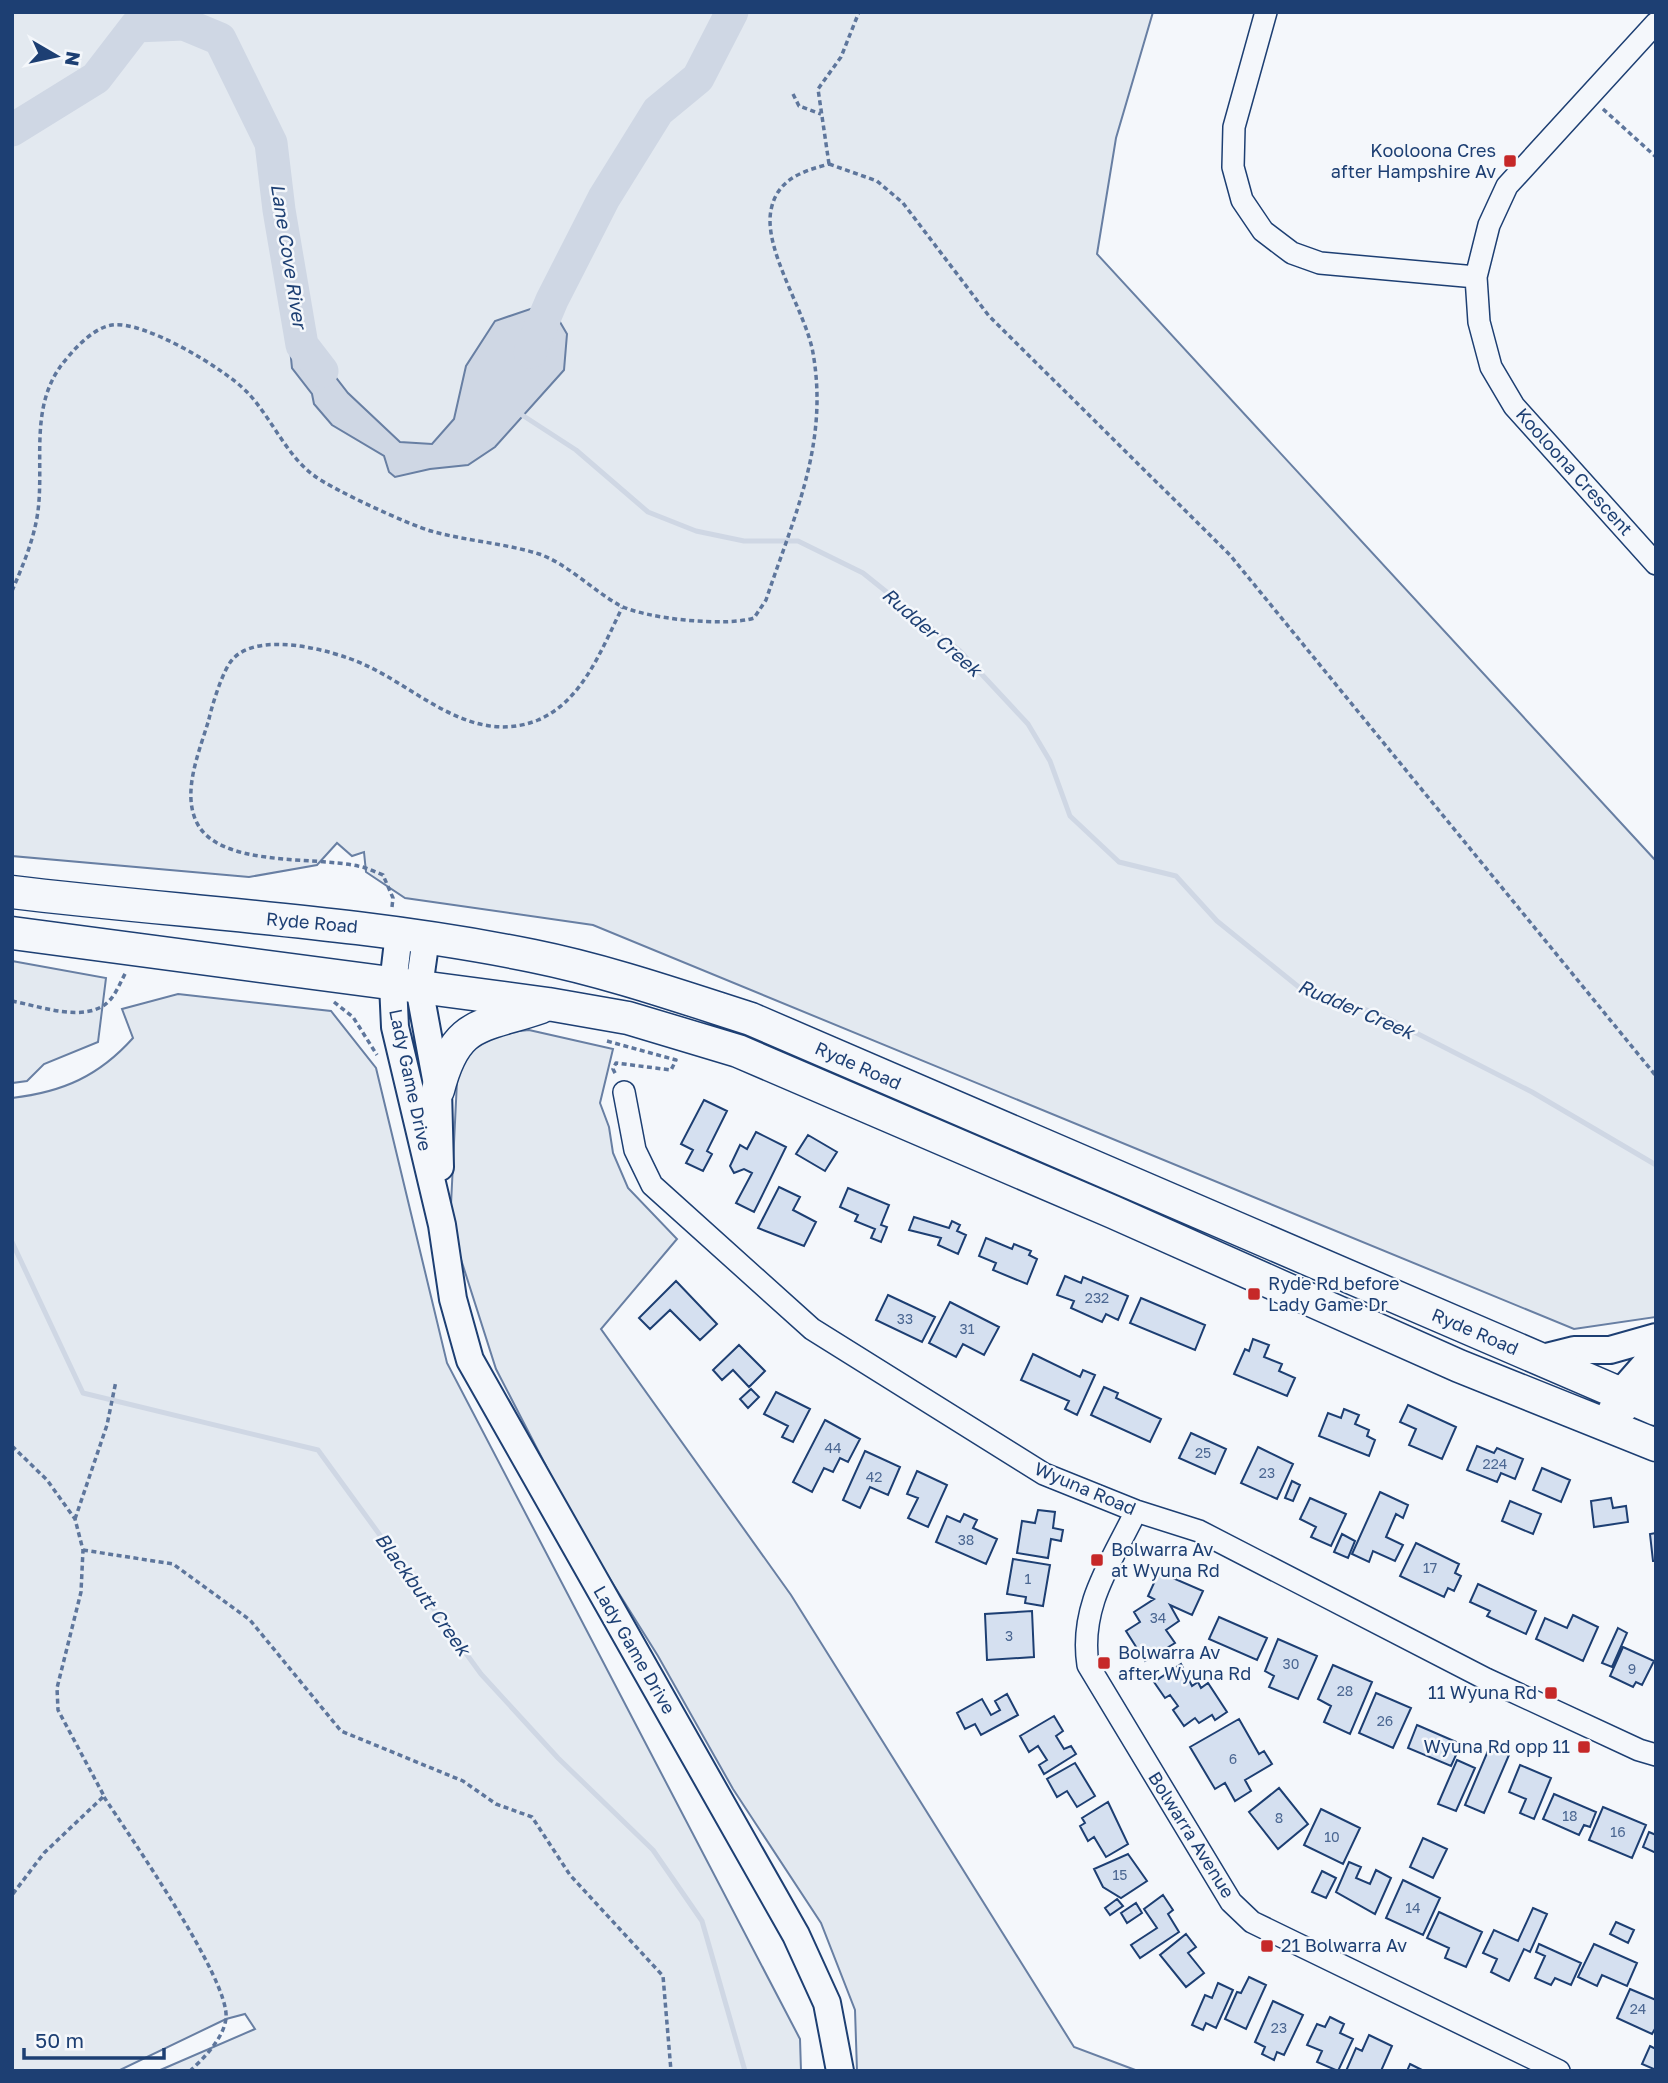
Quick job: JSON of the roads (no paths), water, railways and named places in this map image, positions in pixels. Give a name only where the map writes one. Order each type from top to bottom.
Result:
[{"type":"highway","name":"Ryde Road","points":[[12,892],[406,926],[619,977],[751,1019],[1538,1359],[1642,1395]]},
{"type":"highway","name":"Ryde Road","points":[[12,933],[548,1004],[628,1018],[738,1051],[1113,1212],[1459,1366],[1656,1445]]},
{"type":"highway","points":[[438,1090],[444,1066],[456,1042],[468,1031],[548,1004]]},
{"type":"main road","name":"Lady Game Drive","points":[[406,926],[406,985],[396,1027],[442,1225],[453,1299],[470,1360],[796,1935],[827,2003],[840,2071]]},
{"type":"main road","name":"Lady Game Drive","points":[[406,985],[438,1090],[442,1225]]},
{"type":"main road","points":[[1538,1359],[1574,1350],[1610,1350],[1656,1337]]},
{"type":"main road","points":[[1605,1423],[1642,1395],[1656,1352]]},
{"type":"street","points":[[1266,12],[1234,127],[1233,167],[1242,200],[1263,231],[1292,253],[1320,263],[1476,277]]},
{"type":"street","name":"Kooloona Crescent","points":[[1656,23],[1507,186],[1489,225],[1476,277],[1479,322],[1491,367],[1514,406],[1656,564]]},
{"type":"street","name":"Wyuna Road","points":[[624,1093],[635,1150],[652,1185],[812,1329],[1044,1474],[1136,1511],[1199,1531],[1486,1679],[1656,1755]]},
{"type":"street","name":"Bolwarra Avenue","points":[[1136,1511],[1090,1605],[1086,1625],[1088,1665],[1231,1902],[1252,1922],[1559,2071]]},
{"type":"waterway","name":"Lane Cove River","points":[[530,352],[552,300],[604,198],[658,111],[698,78],[732,12]]},
{"type":"waterway","name":"Lane Cove River","points":[[12,130],[96,78],[136,26],[184,24],[220,39],[271,143],[279,210],[302,345],[322,371]]},
{"type":"waterway","name":"Rudder Creek","points":[[519,413],[576,450],[648,512],[696,531],[744,541],[798,541],[863,573],[960,651],[1028,724],[1050,761],[1070,816],[1119,862],[1176,876],[1217,921],[1300,988],[1379,1014],[1532,1092],[1656,1165]]},
{"type":"waterway","name":"Blackbutt Creek","points":[[12,1242],[83,1393],[318,1450],[481,1674],[558,1758],[653,1850],[702,1921],[745,2071]]},
{"type":"place","name":"Kooloona Cres after Hampshire Av","points":[[1510,161]]},
{"type":"place","name":"Ryde Rd before Lady Game Dr","points":[[1254,1294]]},
{"type":"place","name":"Bolwarra Av at Wyuna Rd","points":[[1097,1560]]},
{"type":"place","name":"Bolwarra Av after Wyuna Rd","points":[[1104,1663]]},
{"type":"place","name":"11 Wyuna Rd","points":[[1551,1693]]},
{"type":"place","name":"Wyuna Rd opp 11","points":[[1584,1747]]},
{"type":"place","name":"21 Bolwarra Av","points":[[1267,1946]]}]
